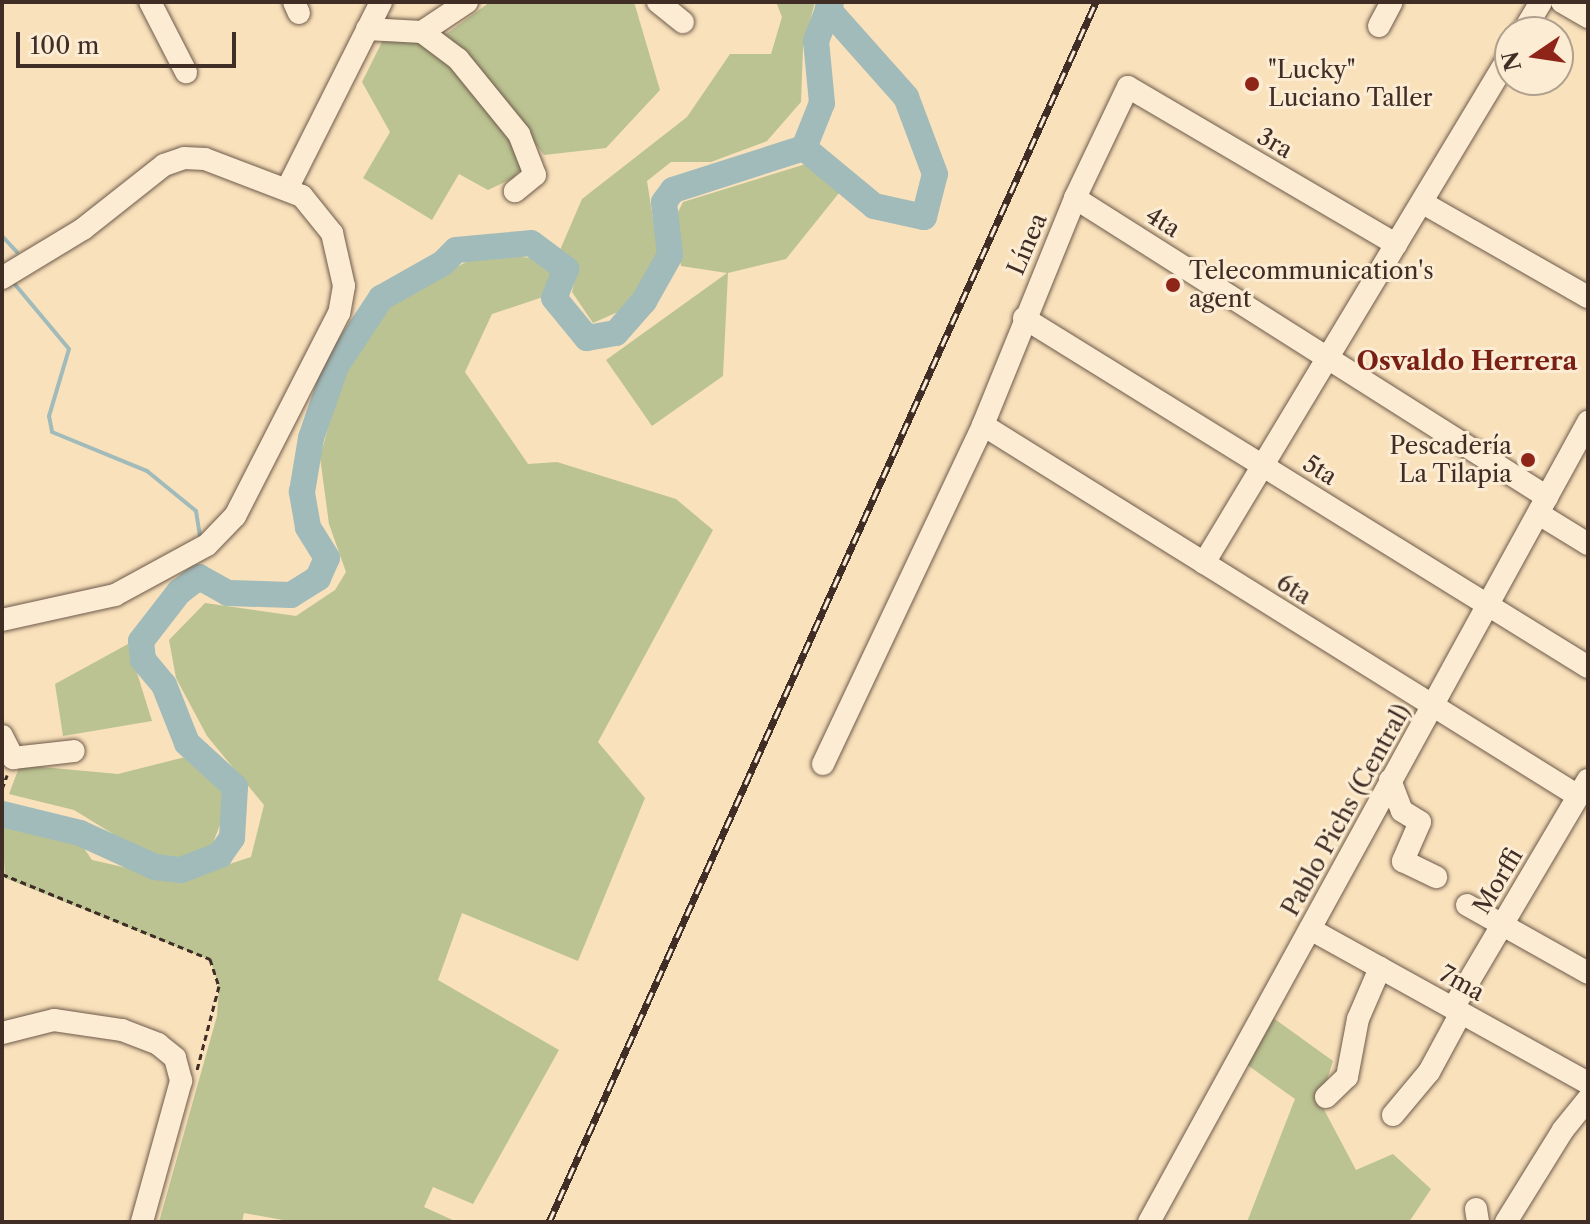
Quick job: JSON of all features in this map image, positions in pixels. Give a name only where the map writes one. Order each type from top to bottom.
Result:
[{"type":"street","points":[[150,2],[186,72]]},
{"type":"street","points":[[287,189],[381,2]]},
{"type":"street","points":[[422,32],[467,2]]},
{"type":"street","points":[[658,2],[683,22]]},
{"type":"street","points":[[1379,26],[1392,2]]},
{"type":"street","points":[[1562,2],[1588,17]]},
{"type":"street","points":[[367,29],[422,32],[458,59],[519,134],[535,175],[515,191]]},
{"type":"street","points":[[1204,563],[1494,82]]},
{"type":"street","name":"Línea","points":[[823,764],[983,425],[1075,198],[1128,87]]},
{"type":"street","name":"3ra","points":[[1128,87],[1396,244]]},
{"type":"street","points":[[2,278],[83,229],[164,165],[184,158],[205,159],[287,189],[318,210],[332,233],[344,286],[339,313],[235,516],[207,545],[115,595],[2,620]]},
{"type":"street","name":"4ta","points":[[1075,198],[1326,357],[1543,505],[1588,544]]},
{"type":"street","points":[[1423,203],[1588,297]]},
{"type":"street","name":"5ta","points":[[1024,318],[1588,667]]},
{"type":"street","name":"Pablo Pichs (Central)","points":[[1149,1222],[1588,422]]},
{"type":"street","name":"6ta","points":[[983,425],[1432,705],[1583,788]]},
{"type":"street","points":[[2,736],[13,758],[74,751]]},
{"type":"street","points":[[1390,780],[1402,811],[1420,822],[1403,861],[1436,877]]},
{"type":"street","name":"Morffi","points":[[1393,1115],[1429,1072],[1457,1010],[1502,925],[1583,788]]},
{"type":"street","points":[[1467,905],[1588,973]]},
{"type":"street","name":"7ma","points":[[1310,929],[1588,1083]]},
{"type":"street","points":[[1326,1097],[1347,1077],[1358,1019],[1380,968]]},
{"type":"street","points":[[2,1033],[54,1020],[122,1030],[158,1044],[175,1058],[181,1081],[142,1222]]},
{"type":"street","points":[[1506,1222],[1563,1130],[1588,1099]]},
{"type":"path","points":[[2,874],[210,959],[219,986],[196,1074]]},
{"type":"green space","points":[[490,2],[634,2],[660,90],[606,148],[544,155],[484,77],[442,37]]},
{"type":"green space","points":[[776,2],[815,2],[803,48],[801,102],[767,141],[711,162],[671,162],[647,181],[658,250],[643,285],[620,311],[593,323],[572,292],[577,271],[560,250],[582,199],[687,117],[730,54],[771,54],[782,17]]},
{"type":"green space","points":[[383,40],[423,41],[455,67],[519,147],[521,169],[513,178],[488,190],[459,174],[432,220],[363,178],[390,132],[362,82]]},
{"type":"green space","points":[[809,163],[843,188],[786,259],[728,273],[723,376],[652,426],[606,360],[727,273],[681,266],[674,220],[683,202]]},
{"type":"green space","points":[[483,253],[531,258],[559,273],[543,297],[492,314],[465,372],[528,464],[557,462],[676,499],[713,530],[598,742],[645,798],[578,961],[462,913],[438,980],[559,1050],[473,1204],[433,1187],[424,1207],[457,1222],[294,1222],[244,1213],[242,1222],[159,1222],[217,1016],[219,986],[210,960],[5,878],[2,824],[79,841],[92,860],[180,880],[251,857],[264,805],[207,736],[176,678],[169,640],[205,603],[296,616],[335,590],[346,572],[329,524],[320,457],[338,392],[354,356],[389,303]]},
{"type":"green space","points":[[128,644],[152,721],[63,736],[55,684]]},
{"type":"green space","points":[[189,756],[223,789],[223,817],[211,848],[172,861],[136,848],[74,810],[9,794],[20,765],[118,774]]},
{"type":"green space","points":[[1272,1017],[1333,1061],[1320,1102],[1356,1170],[1393,1154],[1431,1189],[1409,1222],[1247,1222],[1295,1099],[1246,1064]]},
{"type":"waterway","points":[[2,814],[80,833],[155,867],[181,870],[220,855],[232,838],[235,787],[187,743],[164,685],[143,660],[141,641],[179,592],[199,577],[228,593],[291,595],[318,578],[327,558],[308,527],[302,492],[311,438],[336,366],[381,298],[443,263],[456,250],[531,243],[566,269],[554,298],[587,338],[616,333],[644,301],[670,255],[664,202],[673,190],[804,148],[822,103],[816,41],[831,2]]},
{"type":"waterway","points":[[804,148],[874,206],[924,217],[935,174],[906,97],[828,9]]},
{"type":"waterway","points":[[2,236],[17,252]]},
{"type":"waterway","points":[[13,282],[69,349],[49,416],[52,432],[147,471],[196,511],[200,536]]},
{"type":"railway","points":[[549,1222],[1096,2]]},
{"type":"place","name":"\"Lucky\" Luciano Taller","points":[[1252,84]]},
{"type":"place","name":"Telecommunication's agent","points":[[1173,285]]},
{"type":"place","name":"Pescadería La Tilapia","points":[[1528,460]]},
{"type":"district","name":"Osvaldo Herrera","points":[[1467,362]]}]
